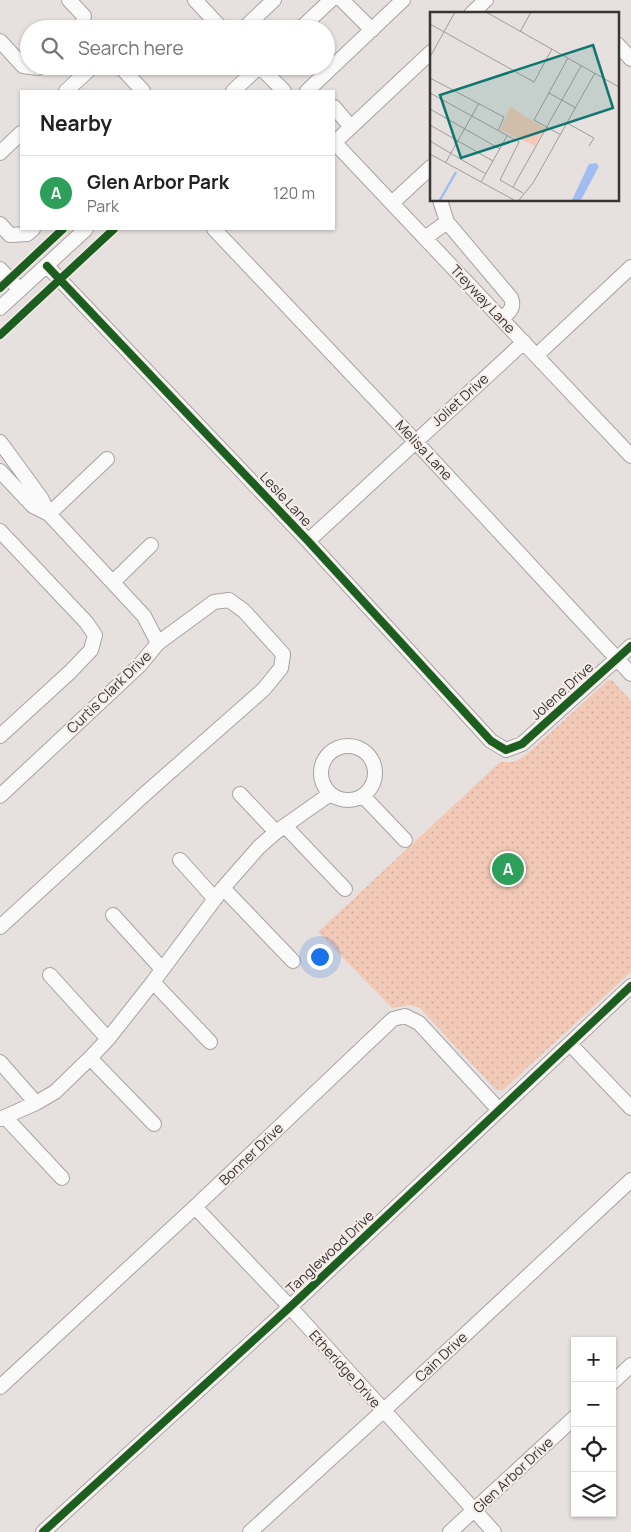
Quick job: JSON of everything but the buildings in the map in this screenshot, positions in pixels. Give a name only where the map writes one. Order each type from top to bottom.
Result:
[{"type":"street","points":[[69,0],[84,16],[83,20]]},
{"type":"street","points":[[196,0],[214,20]]},
{"type":"street","points":[[253,20],[274,0]]},
{"type":"street","points":[[310,20],[331,0]]},
{"type":"street","points":[[342,0],[372,30]]},
{"type":"street","points":[[335,65],[403,0]]},
{"type":"street","points":[[473,12],[486,0]]},
{"type":"street","points":[[0,41],[20,63]]},
{"type":"street","points":[[618,45],[631,59]]},
{"type":"street","points":[[335,142],[430,53]]},
{"type":"street","points":[[67,90],[83,75]]},
{"type":"street","points":[[128,75],[142,90]]},
{"type":"street","points":[[234,90],[250,75]]},
{"type":"street","points":[[268,75],[283,90]]},
{"type":"street","points":[[308,90],[324,75]]},
{"type":"street","points":[[335,108],[352,127]]},
{"type":"street","points":[[0,153],[20,134]]},
{"type":"street","name":"Treyway Lane","points":[[335,144],[631,456]]},
{"type":"street","points":[[392,203],[427,171]]},
{"type":"street","points":[[440,201],[447,222],[511,298],[513,302],[511,310],[502,318]]},
{"type":"street","points":[[426,238],[447,222]]},
{"type":"street","points":[[0,224],[10,235],[27,234],[32,230]]},
{"type":"street","points":[[0,308],[85,230]]},
{"type":"street","name":"Melisa Lane","points":[[215,230],[415,441],[631,674]]},
{"type":"street","name":"Lesle Lane","points":[[47,266],[308,541],[491,741],[506,750]]},
{"type":"street","points":[[537,356],[631,267]]},
{"type":"street","points":[[0,269],[20,290]]},
{"type":"street","name":"Joliet Drive","points":[[308,541],[524,342]]},
{"type":"street","name":"Curtis Clark Drive","points":[[0,442],[41,498],[49,514],[144,616],[158,643],[139,666],[1,792]]},
{"type":"street","points":[[49,514],[108,459]]},
{"type":"street","name":"Curtis Clark Drive","points":[[0,471],[33,506],[49,514]]},
{"type":"street","points":[[0,531],[86,622],[95,635],[91,650],[70,672],[0,736]]},
{"type":"street","points":[[113,582],[151,545]]},
{"type":"street","points":[[0,927],[264,689],[281,668],[283,654],[244,611],[229,600],[214,602],[158,643]]},
{"type":"street","name":"Jolene Drive","points":[[506,750],[522,744],[631,646]]},
{"type":"street","points":[[346,746],[354,747],[367,754],[374,768],[373,784],[363,796],[343,800],[330,794],[322,780],[323,765],[331,752],[346,746]]},
{"type":"street","points":[[240,794],[345,890]]},
{"type":"street","points":[[62,1178],[3,1118],[36,1104],[55,1092],[90,1058],[108,1039],[219,894],[259,847],[280,829],[330,794]]},
{"type":"street","points":[[363,796],[405,840]]},
{"type":"street","points":[[180,860],[293,961]]},
{"type":"street","points":[[114,916],[162,969]]},
{"type":"street","points":[[50,975],[108,1039]]},
{"type":"street","points":[[153,982],[210,1042]]},
{"type":"street","name":"Tanglewood Drive","points":[[43,1532],[290,1307],[631,986]]},
{"type":"street","name":"Bonner Drive","points":[[0,1387],[195,1207],[393,1019],[405,1016],[419,1023],[499,1110]]},
{"type":"street","points":[[570,1044],[631,1108]]},
{"type":"street","points":[[90,1058],[154,1124]]},
{"type":"street","points":[[0,1062],[36,1104]]},
{"type":"street","name":"Cain Drive","points":[[250,1532],[631,1180]]},
{"type":"street","name":"Etheridge Drive","points":[[195,1207],[290,1307],[494,1532]]},
{"type":"street","points":[[616,1378],[631,1365]]},
{"type":"street","name":"Glen Arbor Drive","points":[[450,1532],[571,1421]]},
{"type":"shaded area","points":[[612,680],[631,701],[631,972],[503,1090],[496,1090],[420,1008],[410,1005],[392,1008],[318,932],[500,762],[514,762],[526,755],[607,681]]},
{"type":"cycle path","points":[[0,288],[62,230]]},
{"type":"cycle path","points":[[0,335],[113,230]]},
{"type":"cycle path","points":[[47,266],[308,541],[491,741],[506,750],[522,744],[631,646]]},
{"type":"cycle path","points":[[43,1532],[290,1307],[631,986]]},
{"type":"place","name":"Glen Arbor Park","points":[[508,869]]}]
